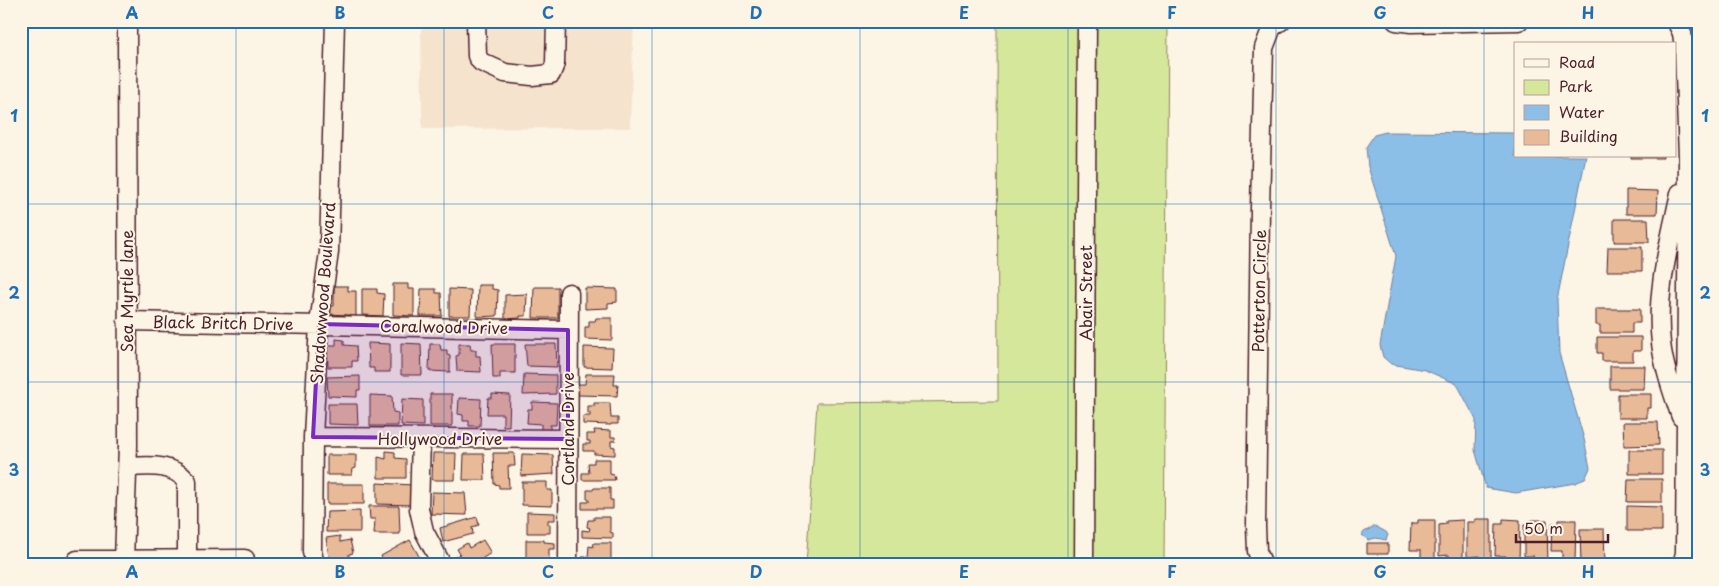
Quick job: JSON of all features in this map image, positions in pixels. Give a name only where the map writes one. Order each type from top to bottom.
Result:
[{"type":"street","name":"Sea Myrtle lane","points":[[124,560],[128,467],[127,21]]},
{"type":"street","name":"Shadowwood Boulevard","points":[[315,565],[312,552],[313,437],[319,324],[329,252],[335,21]]},
{"type":"street","points":[[476,21],[477,56],[480,62],[505,73],[532,76],[551,74],[555,64],[556,21]]},
{"type":"street","name":"Abair Street","points":[[1084,565],[1087,21]]},
{"type":"street","name":"Potterton Circle","points":[[1263,565],[1257,551],[1256,526],[1264,48],[1272,27],[1280,21]]},
{"type":"street","points":[[1396,21],[1509,22]]},
{"type":"street","points":[[1676,21],[1682,33],[1684,48],[1688,157],[1686,429],[1684,553],[1682,565]]},
{"type":"street","points":[[1686,429],[1666,373],[1661,343],[1660,316],[1661,293],[1688,157]]},
{"type":"street","name":"Cortland Drive","points":[[568,565],[569,293]]},
{"type":"street","name":"Black Britch Drive","points":[[127,322],[319,324]]},
{"type":"street","name":"Coralwood Drive","points":[[319,324],[568,330]]},
{"type":"street","name":"Hollywood Drive","points":[[313,437],[568,439]]},
{"type":"street","points":[[422,439],[419,508],[424,531],[442,565]]},
{"type":"street","points":[[128,467],[156,466],[170,468],[180,473],[187,481],[187,559]]},
{"type":"street","points":[[77,560],[245,559]]},
{"type":"highlighted area","points":[[319,324],[568,330],[568,439],[313,437]]},
{"type":"shaded area","points":[[421,21],[634,21],[630,128],[422,129]]},
{"type":"green space","points":[[997,21],[1168,21],[1164,565],[806,565],[817,403],[998,401]]},
{"type":"water","points":[[1386,132],[1514,133],[1514,158],[1586,158],[1557,300],[1559,353],[1584,439],[1590,468],[1585,479],[1575,483],[1516,493],[1486,488],[1475,450],[1476,420],[1457,384],[1425,370],[1391,364],[1383,357],[1380,345],[1396,256],[1368,167],[1366,147],[1374,135]]},
{"type":"water","points":[[1375,526],[1386,532],[1388,535],[1386,540],[1376,538],[1368,540],[1362,535]]},
{"type":"building","points":[[1626,190],[1658,191],[1657,214],[1626,214]]},
{"type":"building","points":[[1614,219],[1648,219],[1649,242],[1614,242]]},
{"type":"building","points":[[1608,247],[1642,247],[1642,271],[1607,271]]},
{"type":"building","points":[[393,284],[408,284],[408,289],[414,289],[414,316],[393,315]]},
{"type":"building","points":[[478,285],[492,285],[492,289],[498,290],[497,316],[477,317]]},
{"type":"building","points":[[334,286],[348,286],[348,291],[356,291],[356,322],[350,322],[349,315],[328,314],[328,306],[334,306]]},
{"type":"building","points":[[534,287],[558,287],[558,318],[533,318]]},
{"type":"building","points":[[585,288],[617,289],[617,302],[608,303],[608,308],[585,309]]},
{"type":"building","points":[[362,289],[377,289],[377,293],[384,294],[383,316],[362,315]]},
{"type":"building","points":[[421,289],[436,289],[436,293],[441,293],[442,316],[420,316]]},
{"type":"building","points":[[449,289],[471,290],[470,316],[449,316]]},
{"type":"building","points":[[527,294],[526,316],[505,319],[505,295]]},
{"type":"building","points":[[1596,309],[1640,309],[1640,323],[1632,323],[1632,333],[1600,333],[1600,325],[1596,325]]},
{"type":"building","points":[[596,318],[612,318],[612,340],[585,339],[585,327],[589,327],[589,321],[595,321]]},
{"type":"building","points":[[1597,337],[1641,337],[1641,351],[1633,351],[1633,361],[1602,361],[1602,353],[1597,353]]},
{"type":"building","points":[[336,339],[344,340],[344,345],[356,346],[357,361],[352,361],[352,367],[328,367],[327,345],[336,345]]},
{"type":"building","points":[[368,343],[390,344],[390,372],[374,372],[374,368],[369,368]]},
{"type":"building","points":[[401,343],[421,344],[422,375],[401,375]]},
{"type":"building","points":[[430,344],[440,344],[441,350],[447,350],[447,355],[450,356],[450,372],[429,371]]},
{"type":"building","points":[[459,344],[470,344],[471,350],[476,350],[476,356],[480,356],[481,372],[457,371],[456,356],[459,355]]},
{"type":"building","points":[[492,344],[515,344],[515,373],[500,373],[500,378],[493,378]]},
{"type":"building","points":[[525,344],[556,344],[557,367],[527,366]]},
{"type":"building","points":[[584,347],[613,348],[612,368],[584,367]]},
{"type":"building","points":[[1610,366],[1645,366],[1644,389],[1610,389]]},
{"type":"building","points":[[524,374],[556,375],[556,394],[523,395]]},
{"type":"building","points":[[586,374],[615,374],[614,385],[618,385],[617,396],[578,395],[578,384],[585,384]]},
{"type":"building","points":[[360,376],[360,390],[357,390],[357,397],[328,396],[327,377]]},
{"type":"building","points":[[430,394],[452,394],[452,426],[430,426]]},
{"type":"building","points":[[492,394],[510,395],[509,426],[503,426],[503,414],[487,414],[488,398],[492,398]]},
{"type":"building","points":[[1618,394],[1651,394],[1651,408],[1647,408],[1647,418],[1618,418]]},
{"type":"building","points":[[370,395],[392,396],[393,412],[398,413],[398,426],[370,426]]},
{"type":"building","points":[[459,398],[481,399],[480,426],[469,426],[469,421],[463,421],[463,415],[458,414]]},
{"type":"building","points":[[402,399],[423,400],[423,426],[401,425]]},
{"type":"building","points":[[532,402],[557,403],[556,425],[550,425],[550,431],[541,430],[541,424],[527,423],[528,409],[532,409]]},
{"type":"building","points":[[594,403],[610,403],[611,418],[618,418],[618,424],[583,424],[583,416],[590,416],[588,406],[594,406]]},
{"type":"building","points":[[328,404],[357,404],[358,425],[328,424]]},
{"type":"building","points":[[1623,422],[1658,422],[1659,445],[1624,446]]},
{"type":"building","points":[[594,430],[611,431],[611,437],[615,437],[615,441],[611,441],[611,446],[615,447],[615,455],[594,454],[594,451],[583,451],[583,444],[590,444],[590,441],[587,441],[587,434],[595,434]]},
{"type":"building","points":[[1629,450],[1662,450],[1662,474],[1629,474]]},
{"type":"building","points":[[386,451],[395,452],[395,458],[406,459],[406,478],[378,478],[378,457],[386,459]]},
{"type":"building","points":[[433,453],[456,453],[455,480],[432,480]]},
{"type":"building","points":[[493,453],[514,453],[515,466],[508,466],[509,488],[499,488],[499,485],[494,484]]},
{"type":"building","points":[[464,454],[484,454],[485,480],[463,480]]},
{"type":"building","points":[[522,454],[553,455],[554,474],[521,476]]},
{"type":"building","points":[[327,455],[356,455],[356,468],[353,469],[352,475],[327,475]]},
{"type":"building","points":[[594,459],[610,459],[610,474],[614,475],[615,480],[582,480],[582,473],[589,473],[588,463],[594,463]]},
{"type":"building","points":[[1628,479],[1662,479],[1662,502],[1627,502]]},
{"type":"building","points":[[522,482],[547,482],[547,490],[552,490],[552,506],[522,505]]},
{"type":"building","points":[[377,483],[413,485],[413,505],[377,504]]},
{"type":"building","points":[[327,484],[364,484],[364,504],[327,504]]},
{"type":"building","points":[[594,488],[610,488],[610,500],[613,500],[613,509],[582,509],[582,502],[589,502],[587,490],[593,490]]},
{"type":"building","points":[[432,492],[465,493],[467,515],[431,514]]},
{"type":"building","points":[[369,506],[399,506],[400,534],[374,534],[375,519],[370,519]]},
{"type":"building","points":[[1627,506],[1662,507],[1662,531],[1627,531]]},
{"type":"building","points":[[360,511],[360,532],[326,532],[327,512]]},
{"type":"building","points":[[527,512],[555,513],[555,520],[548,520],[550,533],[527,533]]},
{"type":"building","points":[[477,517],[479,525],[472,527],[473,534],[443,542],[440,528]]},
{"type":"building","points":[[594,517],[610,517],[610,532],[613,533],[613,538],[582,537],[582,530],[589,531],[590,528],[587,527],[588,520],[594,520]]},
{"type":"building","points":[[1475,519],[1491,519],[1491,561],[1480,561],[1480,556],[1467,557],[1467,522],[1475,522]]},
{"type":"building","points":[[1503,519],[1520,520],[1519,564],[1506,564],[1506,556],[1495,556],[1496,524],[1503,524]]},
{"type":"building","points":[[1418,520],[1435,520],[1435,563],[1421,563],[1421,550],[1410,550],[1411,523],[1418,523]]},
{"type":"building","points":[[1463,520],[1463,564],[1449,564],[1449,555],[1439,556],[1439,525],[1446,524],[1446,521]]},
{"type":"building","points":[[1531,520],[1547,520],[1548,564],[1534,564],[1534,556],[1524,556],[1524,525],[1531,525]]},
{"type":"building","points":[[1559,520],[1576,520],[1575,562],[1562,562],[1562,551],[1551,551],[1552,523],[1559,524]]},
{"type":"building","points":[[1580,529],[1604,529],[1605,564],[1581,564]]},
{"type":"building","points":[[340,536],[340,542],[350,540],[353,553],[349,554],[349,560],[330,563],[326,538]]},
{"type":"building","points":[[410,540],[420,558],[407,565],[385,565],[381,556]]},
{"type":"building","points":[[483,540],[491,553],[472,565],[456,565],[452,559],[460,554],[457,549],[467,543],[469,548]]},
{"type":"building","points":[[526,540],[544,540],[544,542],[555,543],[555,549],[549,549],[549,561],[544,561],[544,563],[526,563]]},
{"type":"building","points":[[594,543],[611,543],[611,564],[583,564],[582,557],[588,557],[589,546],[593,547]]},
{"type":"building","points":[[1367,543],[1388,543],[1388,554],[1367,554]]}]
